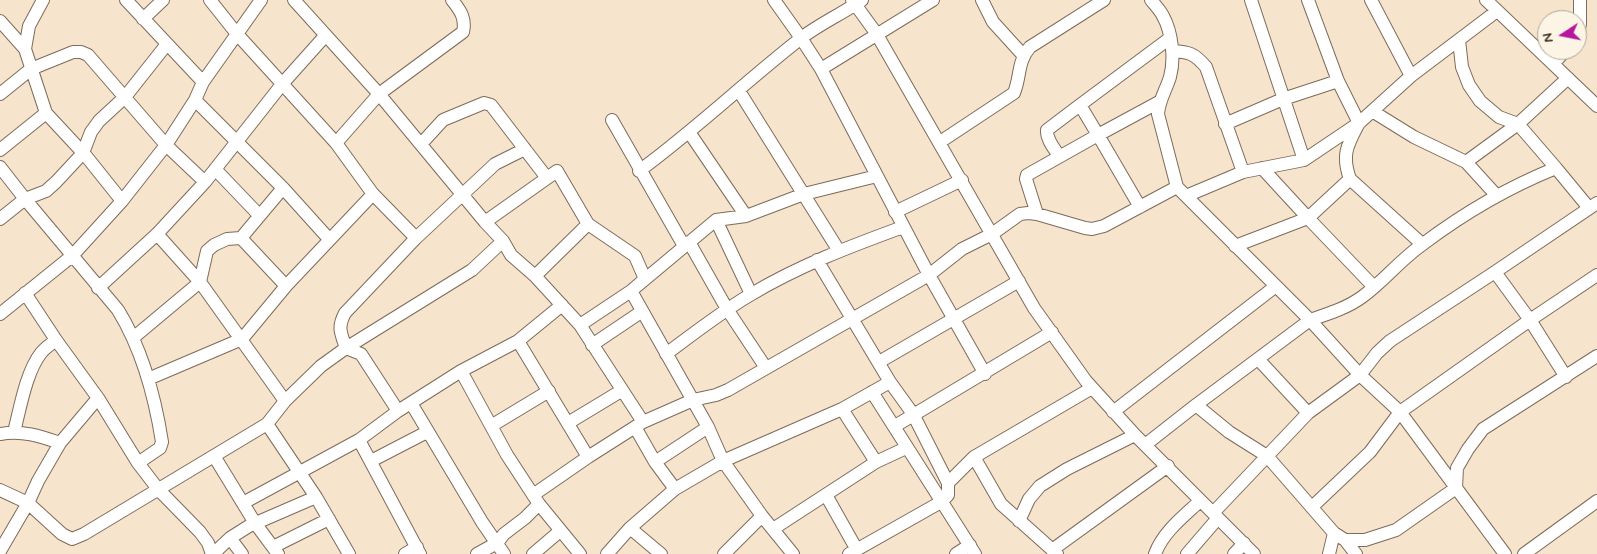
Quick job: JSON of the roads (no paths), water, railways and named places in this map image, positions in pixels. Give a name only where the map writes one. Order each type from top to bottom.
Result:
[{"type":"street","points":[[25,48],[29,26],[43,0]]},
{"type":"street","points":[[126,0],[203,82]]},
{"type":"street","points":[[142,19],[163,0]]},
{"type":"street","points":[[210,0],[237,34],[336,143],[373,194],[416,238]]},
{"type":"street","points":[[0,314],[72,256],[122,201],[166,145],[195,100],[203,82],[260,0]]},
{"type":"street","points":[[294,0],[379,94],[484,222],[503,241],[510,255],[535,276],[580,325],[621,391],[639,425],[655,462],[675,489]]},
{"type":"street","points":[[336,143],[379,94],[463,32],[464,20],[460,10],[452,0]]},
{"type":"street","points":[[774,0],[820,69],[929,276],[985,374]]},
{"type":"street","points":[[820,69],[932,0]]},
{"type":"street","points":[[983,0],[993,22],[1023,55]]},
{"type":"street","points":[[940,142],[1014,93],[1023,55],[1030,47],[1104,0]]},
{"type":"street","points":[[1151,0],[1164,17],[1170,38],[1172,51],[1171,74],[1159,102],[1158,114],[1182,192],[1310,320],[1360,375],[1400,412],[1505,554]]},
{"type":"street","points":[[1251,0],[1304,160]]},
{"type":"street","points":[[1308,0],[1338,81],[1359,123],[1346,153],[1345,164],[1350,178],[1422,244]]},
{"type":"street","points":[[1371,0],[1411,76]]},
{"type":"street","points":[[1486,0],[1597,106]]},
{"type":"street","points":[[640,171],[801,38],[856,1],[940,142],[1034,308],[1092,388],[1113,412],[1254,554]]},
{"type":"street","points":[[477,554],[497,543],[504,534],[525,518],[536,500],[588,457],[639,425],[693,400],[716,395],[728,390],[929,276],[962,249],[992,234],[1020,214],[1028,212],[1092,229],[1104,226],[1140,207],[1243,172],[1304,160],[1359,123],[1411,76],[1497,11]]},
{"type":"street","points":[[0,20],[25,48],[46,113],[83,153],[122,201]]},
{"type":"street","points":[[98,288],[157,234],[205,182],[283,83],[325,36]]},
{"type":"street","points":[[1059,156],[1049,139],[1048,130],[1170,38]]},
{"type":"street","points":[[1187,554],[1215,515],[1267,456],[1308,413],[1360,375],[1390,341],[1593,205],[1556,168],[1518,124],[1498,118],[1480,101],[1469,85],[1462,67],[1459,40]]},
{"type":"street","points":[[0,219],[25,199],[46,191],[83,153],[91,132],[99,121],[125,97],[167,44]]},
{"type":"street","points":[[1172,51],[1188,52],[1198,57],[1206,67],[1243,172]]},
{"type":"street","points":[[0,94],[31,69],[73,52],[82,52],[88,55],[166,145],[205,182]]},
{"type":"street","points":[[1553,64],[1557,60]]},
{"type":"street","points":[[1466,162],[1518,124],[1568,78]]},
{"type":"street","points":[[1225,124],[1283,99],[1338,81]]},
{"type":"street","points":[[739,91],[839,251]]},
{"type":"street","points":[[195,100],[283,188],[329,239]]},
{"type":"street","points":[[1037,214],[1026,179],[1027,175],[1159,102]]},
{"type":"street","points":[[421,144],[443,120],[484,104],[490,105],[547,178]]},
{"type":"street","points":[[1080,105],[1140,207]]},
{"type":"street","points":[[1372,111],[1414,137],[1466,162],[1497,196]]},
{"type":"street","points":[[0,150],[46,113]]},
{"type":"street","points":[[612,120],[640,171],[766,368]]},
{"type":"street","points":[[689,132],[746,216]]},
{"type":"street","points":[[346,348],[340,328],[345,313],[416,238],[495,164],[525,149]]},
{"type":"street","points":[[0,167],[118,310],[133,338],[148,379],[162,442],[160,448],[138,463]]},
{"type":"street","points":[[1262,168],[1374,288]]},
{"type":"street","points":[[1145,445],[1310,320],[1340,309],[1361,298],[1422,244],[1510,188],[1556,168]]},
{"type":"street","points":[[214,169],[259,214]]},
{"type":"street","points":[[484,222],[557,171],[588,224],[635,256],[646,278],[631,291]]},
{"type":"street","points":[[580,325],[631,291],[716,220],[746,216],[804,194],[877,176]]},
{"type":"street","points":[[1235,246],[1308,218],[1350,178]]},
{"type":"street","points":[[895,212],[962,180]]},
{"type":"street","points":[[133,338],[200,282],[207,251],[214,244],[227,239],[241,238],[259,214],[283,188]]},
{"type":"street","points":[[148,379],[242,338],[286,286],[373,194]]},
{"type":"street","points":[[716,220],[751,294]]},
{"type":"street","points":[[535,276],[588,224]]},
{"type":"street","points":[[666,354],[727,309],[751,294],[817,260],[903,227]]},
{"type":"street","points":[[157,234],[200,282],[242,338],[285,401]]},
{"type":"street","points":[[241,238],[286,286]]},
{"type":"street","points":[[0,490],[28,503],[62,534],[72,539],[84,534],[267,424],[285,401],[321,366],[346,348],[472,270],[503,241]]},
{"type":"street","points":[[817,260],[890,382],[913,414],[948,484],[948,495],[941,502],[853,552],[826,495]]},
{"type":"street","points":[[1495,272],[1530,320],[1566,377]]},
{"type":"street","points":[[1312,507],[1370,452],[1400,412],[1597,275]]},
{"type":"street","points":[[879,362],[1019,281]]},
{"type":"street","points":[[1113,412],[1276,286]]},
{"type":"street","points":[[631,291],[641,312],[708,427],[723,461],[762,516],[793,554]]},
{"type":"street","points":[[24,293],[98,398],[138,463],[158,489],[200,532],[208,543],[212,554],[230,538],[255,523],[316,497]]},
{"type":"street","points":[[243,503],[359,440],[398,411],[461,371],[518,341],[562,305]]},
{"type":"street","points":[[592,345],[641,312]]},
{"type":"street","points":[[895,426],[985,374],[1052,332]]},
{"type":"street","points":[[14,432],[34,365],[41,354],[56,340]]},
{"type":"street","points":[[518,341],[588,457]]},
{"type":"street","points":[[346,348],[361,354],[398,411]]},
{"type":"street","points":[[1456,488],[1457,468],[1483,429],[1597,356]]},
{"type":"street","points":[[1258,359],[1308,413]]},
{"type":"street","points":[[461,371],[491,426],[536,500],[580,554]]},
{"type":"street","points":[[607,554],[630,528],[675,489],[723,461],[842,409],[890,382]]},
{"type":"street","points":[[948,484],[974,457],[1092,388]]},
{"type":"street","points":[[491,426],[549,391]]},
{"type":"street","points":[[568,424],[621,391]]},
{"type":"street","points":[[872,392],[972,550],[956,554]]},
{"type":"street","points":[[0,551],[60,443],[98,398]]},
{"type":"street","points":[[411,403],[427,432],[504,554]]},
{"type":"street","points":[[1196,405],[1228,432],[1267,456],[1356,554]]},
{"type":"street","points":[[842,409],[876,462]]},
{"type":"street","points":[[267,424],[316,497],[346,553]]},
{"type":"street","points":[[655,462],[708,427]]},
{"type":"street","points":[[0,434],[14,432],[33,434],[60,443]]},
{"type":"street","points":[[371,461],[427,432]]},
{"type":"street","points":[[1019,521],[1029,499],[1040,486],[1135,435]]},
{"type":"street","points":[[359,440],[418,551],[405,554]]},
{"type":"street","points":[[773,529],[876,462],[906,448]]},
{"type":"street","points":[[214,456],[255,523],[275,550],[329,520]]},
{"type":"street","points":[[974,457],[1001,504],[1054,552],[1168,466]]},
{"type":"street","points":[[1345,540],[1365,540],[1396,530],[1456,488]]},
{"type":"street","points":[[1001,504],[1029,499]]},
{"type":"street","points":[[1155,554],[1167,533],[1200,501]]},
{"type":"street","points":[[1524,554],[1597,501]]},
{"type":"street","points":[[724,554],[762,516]]},
{"type":"street","points":[[630,528],[661,554]]},
{"type":"street","points":[[533,554],[560,531]]},
{"type":"street","points":[[1329,554],[1334,532]]},
{"type":"street","points":[[230,538],[242,554]]},
{"type":"street","points":[[1234,554],[1244,543]]}]
